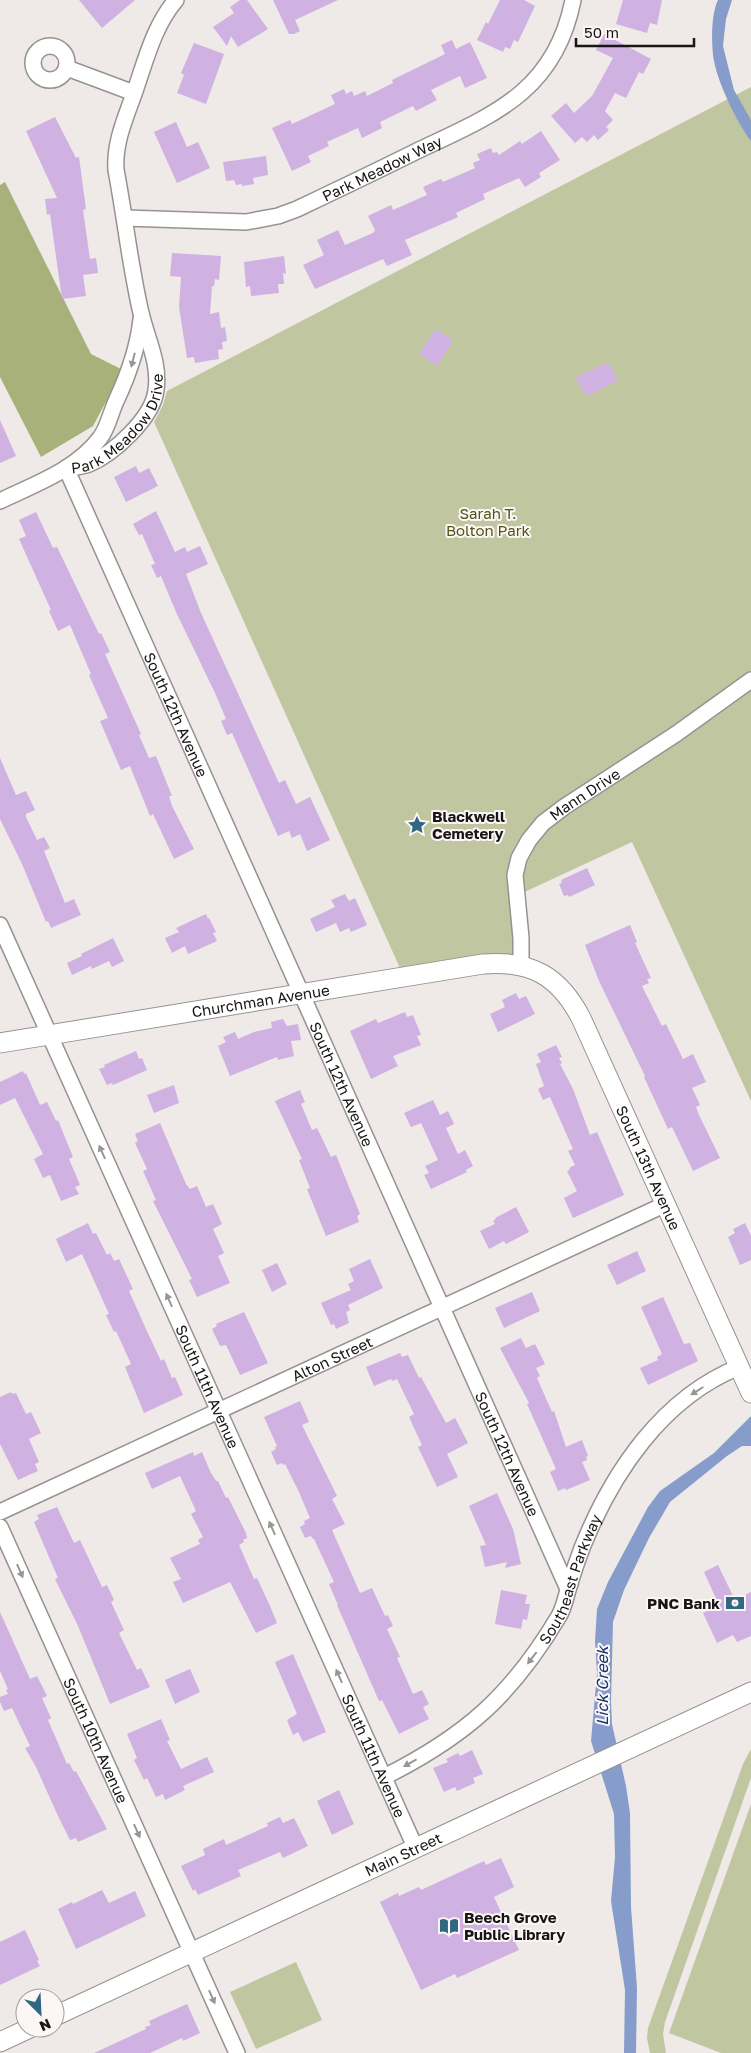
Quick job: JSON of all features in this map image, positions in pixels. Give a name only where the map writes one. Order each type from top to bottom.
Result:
[{"type":"street","name":"Park Meadow Drive","points":[[66,468],[86,465],[101,458],[139,424],[149,409],[156,393],[158,370],[141,312],[116,170],[116,152],[134,92],[159,26],[176,0]]},
{"type":"street","name":"Park Meadow Way","points":[[125,218],[240,222],[278,216],[297,210],[484,119],[515,99],[541,73],[557,48],[566,27],[573,0]]},
{"type":"street","points":[[67,68],[134,92]]},
{"type":"street","name":"Park Meadow Drive","points":[[66,468],[82,457],[101,437],[130,370],[139,335],[141,312]]},
{"type":"street","points":[[0,501],[66,468]]},
{"type":"street","name":"South 12th Avenue","points":[[66,468],[568,1589]]},
{"type":"street","name":"Mann Drive","points":[[520,965],[521,938],[515,875],[519,858],[529,840],[543,823],[564,807],[676,734],[751,680]]},
{"type":"street","name":"South 11th Avenue","points":[[0,925],[416,1848]]},
{"type":"street","name":"Churchman Avenue","points":[[0,1043],[483,964],[504,963],[520,965]]},
{"type":"street","name":"South 13th Avenue","points":[[520,965],[541,972],[554,981],[575,1008],[749,1389]]},
{"type":"street","name":"Alton Street","points":[[0,1512],[666,1204]]},
{"type":"street","name":"Southeast Parkway","points":[[384,1777],[442,1746],[472,1724],[538,1651],[560,1615],[582,1547],[618,1476],[634,1452],[657,1424],[678,1404],[720,1376],[739,1367]]},
{"type":"street","name":"South 10th Avenue","points":[[0,1527],[237,2053]]},
{"type":"street","name":"Main Street","points":[[65,2011],[751,1692]]},
{"type":"street","points":[[0,2042],[15,2035]]},
{"type":"green space","name":"Sarah T. Bolton Park","points":[[751,87],[751,1101],[632,842],[516,896],[521,965],[404,977],[154,422],[163,405],[167,391]]},
{"type":"green space","points":[[5,182],[91,354],[123,370],[93,426],[41,457],[0,377],[0,185]]},
{"type":"green space","points":[[751,1749],[751,1778],[665,2022],[663,2034],[666,2053],[650,2053],[647,2038],[648,2028],[743,1764]]},
{"type":"green space","points":[[751,1804],[751,2053],[721,2053],[669,2033]]},
{"type":"green space","points":[[296,1962],[322,2020],[256,2049],[230,1992]]},
{"type":"water","points":[[718,0],[732,0],[726,19],[723,46],[734,90],[751,120],[751,141],[729,102],[716,70],[712,47],[712,30]]},
{"type":"water","name":"Lick Creek","points":[[751,1416],[751,1446],[742,1446],[727,1456],[670,1502],[649,1538],[624,1590],[613,1622],[612,1724],[630,1813],[631,1907],[637,1988],[636,2053],[624,2053],[625,1990],[611,1901],[615,1857],[614,1814],[591,1741],[597,1673],[595,1641],[597,1609],[608,1582],[648,1507],[660,1491],[714,1453]]},
{"type":"building","points":[[79,0],[135,0],[102,28]]},
{"type":"building","points":[[240,0],[247,0],[268,29],[238,47],[231,36],[227,46],[213,27],[234,13],[230,7]]},
{"type":"building","points":[[273,0],[338,0],[295,20],[300,31],[289,34]]},
{"type":"building","points":[[500,0],[524,0],[535,6],[518,42],[514,40],[510,49],[505,47],[503,52],[477,40],[486,22],[488,24]]},
{"type":"building","points":[[623,0],[662,0],[657,25],[650,23],[647,33],[616,24]]},
{"type":"building","points":[[604,34],[651,59],[643,74],[639,72],[626,98],[615,93],[605,111],[613,120],[606,127],[609,130],[598,140],[594,135],[587,142],[582,137],[575,143],[551,116],[566,103],[574,113],[592,96],[613,58],[596,50]]},
{"type":"building","points":[[452,40],[456,49],[470,42],[487,78],[465,88],[460,76],[431,90],[437,100],[416,111],[413,106],[380,122],[382,128],[362,138],[358,128],[327,142],[329,146],[308,156],[311,162],[292,171],[272,128],[290,120],[292,124],[335,104],[331,95],[344,89],[346,94],[352,91],[354,96],[365,91],[367,96],[393,83],[392,80],[445,54],[441,45]]},
{"type":"building","points":[[194,43],[224,54],[206,104],[177,93],[184,75],[181,73]]},
{"type":"building","points":[[55,117],[76,158],[79,157],[86,209],[83,210],[90,259],[96,258],[98,273],[83,275],[86,296],[62,299],[50,214],[47,215],[45,199],[57,198],[26,131]]},
{"type":"building","points":[[176,122],[187,147],[198,142],[210,168],[177,183],[154,132]]},
{"type":"building","points":[[541,131],[560,160],[539,173],[541,177],[525,187],[519,178],[483,194],[485,199],[456,213],[458,217],[405,240],[412,255],[387,266],[383,259],[315,289],[303,265],[324,255],[317,240],[338,230],[345,245],[373,233],[375,230],[368,216],[391,205],[393,210],[427,195],[423,187],[441,179],[443,182],[475,168],[473,163],[480,160],[477,154],[491,148],[493,153],[497,152],[499,155],[520,141],[522,144]]},
{"type":"building","points":[[266,156],[268,175],[253,178],[254,184],[242,186],[242,184],[236,185],[234,180],[226,181],[223,162]]},
{"type":"building","points":[[172,253],[221,256],[219,280],[215,279],[214,286],[212,286],[210,314],[219,312],[221,328],[225,327],[227,341],[222,342],[223,349],[218,350],[219,359],[195,363],[194,357],[187,358],[179,307],[181,277],[170,276]]},
{"type":"building","points":[[284,256],[286,274],[283,273],[284,284],[278,284],[279,293],[251,296],[250,286],[246,287],[244,262]]},
{"type":"building","points":[[436,329],[453,340],[437,366],[419,354]]},
{"type":"building","points":[[608,362],[618,380],[587,396],[575,378]]},
{"type":"building","points":[[0,420],[16,456],[0,463]]},
{"type":"building","points":[[136,466],[139,473],[149,468],[158,486],[126,502],[114,477]]},
{"type":"building","points":[[156,511],[175,552],[185,547],[187,552],[200,546],[208,564],[186,574],[201,613],[279,783],[285,780],[296,804],[310,797],[330,840],[307,851],[300,834],[292,838],[289,831],[278,836],[232,733],[227,735],[221,721],[226,719],[161,576],[157,578],[151,565],[155,564],[142,534],[139,535],[133,524]]},
{"type":"building","points":[[36,512],[53,548],[57,547],[99,634],[101,633],[110,652],[105,654],[141,734],[139,735],[149,758],[156,756],[172,796],[169,796],[172,806],[194,849],[174,859],[153,814],[150,816],[130,766],[121,770],[100,721],[108,718],[70,625],[58,631],[49,611],[51,610],[19,539],[26,536],[19,520]]},
{"type":"building","points":[[0,758],[16,795],[26,791],[35,810],[26,814],[26,817],[37,840],[44,837],[50,848],[44,851],[65,903],[74,899],[81,915],[51,928],[48,921],[46,922],[22,864],[0,819]]},
{"type":"building","points":[[587,868],[595,885],[569,897],[568,895],[564,896],[559,884],[562,883],[561,880]]},
{"type":"building","points":[[345,894],[349,901],[355,898],[367,925],[351,932],[349,928],[340,932],[336,923],[316,932],[310,919],[335,907],[331,900]]},
{"type":"building","points":[[206,914],[216,932],[213,933],[217,941],[188,954],[185,946],[172,953],[165,938],[179,932],[176,928]]},
{"type":"building","points":[[630,925],[637,942],[635,943],[651,978],[647,979],[649,983],[642,986],[662,1026],[666,1024],[683,1059],[693,1054],[706,1082],[692,1088],[700,1105],[696,1107],[699,1115],[720,1158],[693,1171],[672,1127],[668,1129],[645,1076],[599,981],[585,945]]},
{"type":"building","points":[[113,938],[124,961],[112,967],[109,961],[92,969],[91,966],[72,975],[67,963]]},
{"type":"building","points":[[516,993],[519,999],[526,996],[535,1014],[498,1032],[490,1014],[505,1007],[502,1000]]},
{"type":"building","points":[[405,1012],[407,1017],[413,1015],[421,1035],[417,1036],[421,1045],[393,1056],[398,1066],[371,1079],[350,1031],[376,1019],[378,1023]]},
{"type":"building","points":[[283,1019],[287,1026],[298,1024],[301,1040],[291,1041],[294,1056],[278,1060],[277,1057],[230,1076],[218,1046],[226,1042],[223,1037],[235,1032],[238,1039],[254,1032],[272,1028],[271,1022]]},
{"type":"building","points":[[556,1045],[562,1057],[559,1058],[562,1063],[560,1064],[573,1089],[590,1135],[597,1132],[624,1195],[573,1218],[564,1198],[577,1191],[567,1171],[575,1165],[568,1151],[573,1149],[550,1097],[543,1100],[538,1089],[544,1086],[536,1064],[541,1062],[537,1054]]},
{"type":"building","points":[[136,1051],[139,1059],[142,1058],[147,1070],[113,1085],[112,1083],[107,1085],[99,1069]]},
{"type":"building","points":[[23,1071],[24,1074],[26,1073],[40,1105],[47,1102],[56,1121],[58,1120],[73,1157],[69,1159],[80,1185],[75,1187],[79,1194],[61,1201],[50,1175],[43,1178],[34,1159],[43,1154],[15,1098],[0,1105],[0,1082]]},
{"type":"building","points":[[174,1085],[179,1103],[154,1113],[147,1095]]},
{"type":"building","points":[[300,1090],[305,1102],[301,1104],[312,1130],[317,1128],[331,1157],[336,1155],[360,1214],[357,1216],[359,1222],[326,1236],[307,1189],[310,1188],[299,1160],[302,1159],[275,1101]]},
{"type":"building","points":[[433,1100],[440,1115],[448,1111],[454,1124],[446,1128],[458,1154],[465,1150],[473,1166],[466,1170],[467,1172],[431,1189],[424,1175],[429,1173],[425,1166],[438,1160],[421,1123],[411,1127],[404,1113]]},
{"type":"building","points":[[160,1123],[186,1184],[190,1189],[197,1186],[206,1207],[213,1204],[222,1224],[213,1229],[224,1253],[218,1256],[230,1283],[197,1297],[189,1280],[192,1279],[153,1201],[156,1200],[143,1171],[147,1169],[135,1143],[138,1141],[135,1134]]},
{"type":"building","points":[[516,1207],[529,1232],[506,1244],[504,1241],[489,1249],[480,1231],[495,1224],[493,1221],[495,1218]]},
{"type":"building","points":[[88,1223],[93,1234],[96,1233],[107,1255],[110,1253],[114,1261],[119,1259],[133,1289],[129,1291],[161,1361],[164,1359],[172,1378],[175,1377],[183,1395],[144,1413],[125,1367],[131,1364],[116,1331],[114,1332],[106,1315],[109,1314],[82,1254],[66,1262],[56,1239]]},
{"type":"building","points":[[745,1223],[751,1236],[751,1260],[740,1265],[728,1237],[735,1233],[733,1229]]},
{"type":"building","points":[[637,1251],[646,1271],[617,1285],[607,1265]]},
{"type":"building","points":[[370,1259],[383,1288],[348,1305],[350,1310],[346,1312],[349,1323],[336,1329],[334,1324],[331,1325],[321,1303],[351,1290],[348,1284],[354,1281],[349,1269]]},
{"type":"building","points":[[277,1263],[287,1284],[272,1292],[262,1270]]},
{"type":"building","points":[[532,1292],[540,1311],[504,1328],[495,1308]]},
{"type":"building","points":[[663,1297],[684,1344],[690,1343],[698,1361],[648,1385],[640,1368],[658,1360],[657,1357],[662,1354],[641,1307]]},
{"type":"building","points":[[244,1312],[268,1363],[240,1375],[226,1345],[220,1346],[212,1329],[217,1326],[216,1324]]},
{"type":"building","points":[[521,1338],[526,1348],[535,1344],[545,1364],[536,1368],[540,1376],[537,1378],[552,1412],[554,1411],[566,1447],[582,1440],[588,1456],[586,1457],[587,1460],[582,1462],[590,1480],[566,1490],[565,1488],[558,1491],[550,1472],[556,1469],[527,1404],[529,1403],[500,1348]]},
{"type":"building","points":[[400,1353],[402,1357],[408,1355],[419,1378],[421,1377],[446,1423],[455,1418],[468,1443],[447,1454],[458,1477],[437,1487],[418,1447],[422,1445],[409,1417],[414,1414],[397,1379],[392,1381],[391,1379],[374,1386],[366,1367]]},
{"type":"building","points":[[11,1392],[12,1394],[16,1393],[26,1414],[31,1412],[41,1433],[29,1439],[39,1462],[35,1464],[38,1471],[18,1480],[0,1444],[0,1397]]},
{"type":"building","points":[[300,1401],[309,1422],[302,1425],[337,1496],[332,1499],[345,1524],[332,1530],[360,1593],[372,1588],[385,1616],[388,1615],[393,1626],[387,1629],[400,1657],[397,1658],[413,1694],[422,1690],[429,1704],[423,1707],[429,1719],[399,1734],[382,1700],[379,1701],[337,1605],[329,1584],[334,1582],[314,1539],[311,1536],[305,1538],[300,1527],[305,1524],[304,1521],[310,1518],[299,1492],[285,1464],[277,1465],[271,1452],[277,1446],[264,1417]]},
{"type":"building","points":[[193,1452],[194,1456],[202,1452],[210,1471],[216,1481],[218,1481],[226,1498],[228,1497],[246,1533],[247,1538],[239,1545],[254,1579],[257,1578],[277,1623],[256,1633],[230,1582],[183,1603],[173,1582],[181,1579],[170,1558],[200,1544],[198,1540],[203,1537],[191,1514],[196,1511],[180,1476],[152,1489],[145,1473]]},
{"type":"building","points":[[497,1493],[513,1529],[521,1564],[505,1568],[507,1562],[485,1567],[480,1546],[486,1545],[469,1506]]},
{"type":"building","points":[[57,1507],[74,1543],[80,1540],[102,1587],[107,1585],[114,1600],[111,1602],[124,1630],[119,1633],[137,1670],[141,1668],[150,1687],[110,1704],[78,1626],[55,1579],[58,1578],[34,1522],[39,1519],[37,1515]]},
{"type":"building","name":"PNC Bank","points":[[718,1565],[735,1600],[751,1592],[751,1636],[737,1642],[733,1635],[717,1643],[703,1613],[719,1605],[704,1572]]},
{"type":"building","points":[[501,1590],[527,1595],[525,1604],[530,1604],[527,1620],[523,1619],[521,1629],[495,1624]]},
{"type":"building","points":[[0,1612],[30,1679],[37,1676],[47,1696],[42,1698],[51,1718],[48,1720],[67,1764],[69,1763],[74,1772],[76,1771],[107,1829],[78,1842],[76,1838],[70,1840],[58,1816],[36,1767],[25,1748],[30,1746],[12,1708],[4,1711],[0,1702],[0,1697],[8,1694],[6,1690],[8,1689],[0,1671]]},
{"type":"building","points":[[293,1654],[326,1732],[303,1742],[298,1732],[293,1735],[287,1720],[297,1714],[275,1662]]},
{"type":"building","points":[[190,1669],[200,1692],[175,1704],[165,1680]]},
{"type":"building","points":[[161,1719],[170,1740],[167,1741],[181,1769],[207,1757],[214,1772],[183,1786],[185,1790],[165,1800],[163,1794],[156,1797],[147,1778],[144,1780],[134,1760],[137,1758],[127,1734]]},
{"type":"building","points":[[472,1750],[483,1774],[473,1778],[475,1783],[457,1791],[455,1787],[444,1792],[433,1768],[448,1762],[446,1759],[458,1753],[460,1756]]},
{"type":"building","points":[[339,1790],[354,1824],[332,1835],[317,1801]]},
{"type":"building","points":[[280,1817],[283,1823],[294,1818],[308,1846],[283,1858],[280,1852],[238,1870],[241,1876],[198,1895],[195,1889],[193,1891],[181,1866],[205,1855],[203,1849],[224,1839],[226,1845],[268,1826],[267,1823]]},
{"type":"building","name":"Beech Grove Public Library","points":[[501,1858],[514,1887],[494,1897],[519,1950],[457,1978],[455,1974],[421,1990],[380,1902],[398,1893],[399,1896],[419,1887],[421,1890],[484,1861],[486,1865]]},
{"type":"building","points":[[102,1890],[109,1903],[135,1891],[146,1916],[76,1949],[58,1909]]},
{"type":"building","points":[[25,1930],[40,1966],[0,1985],[0,1942]]},
{"type":"building","points":[[187,2004],[200,2033],[183,2041],[182,2038],[150,2053],[94,2053],[146,2029],[145,2027],[151,2025],[149,2021]]},
{"type":"place","name":"Blackwell Cemetery","points":[[417,825]]},
{"type":"place","name":"PNC Bank","points":[[735,1603]]},
{"type":"place","name":"Beech Grove Public Library","points":[[449,1926]]}]
